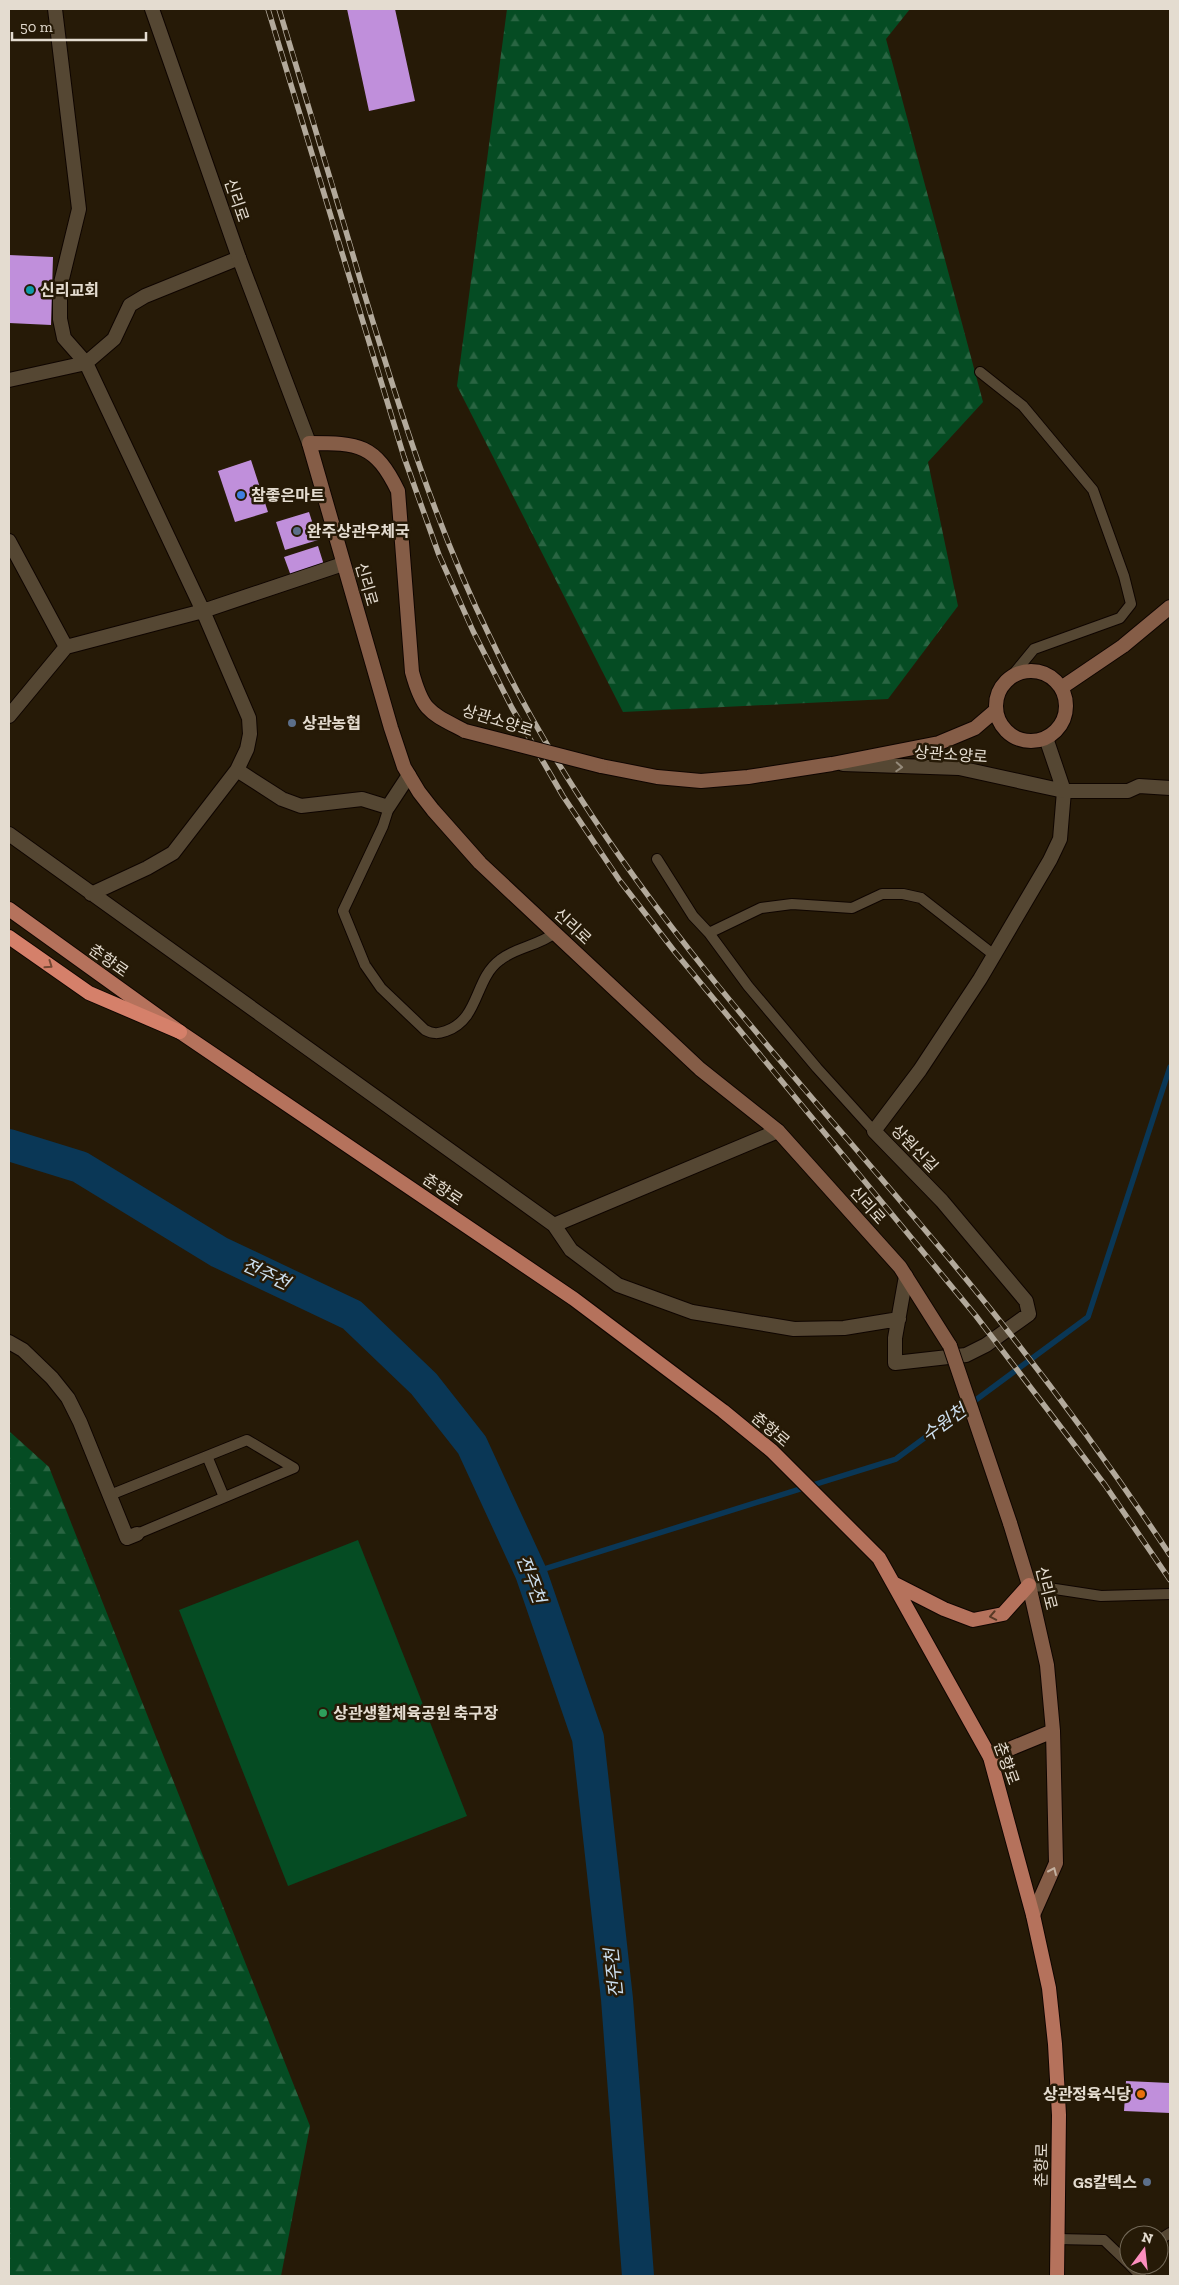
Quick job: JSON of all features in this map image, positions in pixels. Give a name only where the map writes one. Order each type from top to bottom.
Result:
[{"type":"highway","points":[[9,937],[89,993],[180,1032]]},
{"type":"main road","name":"신리로","points":[[309,443],[404,767],[433,810],[480,863],[700,1069],[778,1132],[900,1267],[950,1346],[1029,1585],[1047,1665],[1052,1731],[1056,1863],[1033,1915]]},
{"type":"main road","name":"상관소양로","points":[[309,443],[337,443],[370,450],[387,468],[398,491],[403,532],[412,672],[419,698],[433,714],[465,731],[601,766],[657,777],[700,781],[748,777],[832,764],[939,743],[975,728],[996,710],[999,721],[1006,731],[1018,739],[1031,741],[1046,738]]},
{"type":"main road","points":[[1061,688],[1123,646],[1170,607]]},
{"type":"main road","points":[[996,710],[998,694],[1011,677],[1026,671],[1038,672],[1053,679],[1061,688],[1066,707],[1063,720],[1057,730],[1046,738]]},
{"type":"main road","name":"춘향로","points":[[9,909],[180,1032],[574,1299],[772,1451],[879,1558],[990,1757],[1033,1915],[1049,1988],[1055,2044],[1059,2115],[1057,2276]]},
{"type":"main road","points":[[893,1584],[973,1620],[1003,1614],[1029,1585]]},
{"type":"main road","points":[[990,1757],[1052,1731]]},
{"type":"street","points":[[55,9],[79,209],[60,287],[60,320],[64,338],[86,363],[203,611],[249,718],[250,734],[247,749],[237,770],[174,853],[91,894]]},
{"type":"street","name":"신리로","points":[[152,9],[239,258],[309,443]]},
{"type":"street","points":[[9,380],[86,363],[114,339],[130,305],[145,296],[239,258]]},
{"type":"street","points":[[9,541],[66,648]]},
{"type":"street","points":[[9,716],[66,648],[203,611],[343,564]]},
{"type":"street","points":[[1046,738],[1064,790]]},
{"type":"street","name":"상관소양로","points":[[832,764],[960,768],[1064,790],[1128,791],[1139,786],[1170,788]]},
{"type":"street","points":[[237,770],[282,799],[301,806],[362,799],[388,807],[409,775]]},
{"type":"street","name":"상원신길","points":[[906,1276],[895,1338],[895,1363],[966,1355],[986,1345],[1030,1314],[1026,1301],[942,1201],[874,1131],[920,1070],[994,955],[1050,860],[1060,839],[1064,790]]},
{"type":"street","points":[[9,834],[554,1225],[571,1250],[618,1285],[692,1312],[794,1329],[844,1328],[899,1319]]},
{"type":"street","points":[[554,1225],[778,1132]]},
{"type":"street","points":[[9,1342],[22,1350],[40,1367],[68,1398],[80,1422],[127,1538],[137,1534]]},
{"type":"lane","points":[[980,372],[1023,406],[1092,490],[1124,576],[1131,604],[1120,618],[1034,649],[1011,677]]},
{"type":"lane","points":[[390,804],[383,826],[343,911],[364,965],[381,988],[425,1030],[432,1034],[442,1032],[454,1028],[463,1022],[474,1004],[491,967],[501,958],[546,940],[555,933]]},
{"type":"lane","points":[[657,859],[693,916],[709,933],[748,986],[817,1068],[874,1131]]},
{"type":"lane","points":[[709,933],[761,908],[792,904],[852,908],[882,894],[903,894],[921,898],[994,955]]},
{"type":"lane","points":[[110,1495],[247,1440],[294,1468],[137,1534]]},
{"type":"lane","points":[[207,1456],[224,1497]]},
{"type":"lane","points":[[1029,1585],[1101,1596],[1170,1594]]},
{"type":"lane","points":[[1057,2239],[1104,2240],[1119,2252]]},
{"type":"green space","points":[[507,9],[910,9],[886,39],[983,402],[928,462],[958,606],[888,699],[623,712],[457,386]]},
{"type":"green space","points":[[9,1431],[49,1467],[310,2126],[281,2276],[9,2276]]},
{"type":"green space","name":"상관생활체육공원 축구장","points":[[358,1540],[467,1816],[288,1886],[179,1610]]},
{"type":"building","points":[[347,9],[395,9],[415,101],[369,111]]},
{"type":"building","name":"신리교회","points":[[9,255],[53,257],[51,325],[9,323]]},
{"type":"building","points":[[251,460],[268,512],[235,522],[218,471]]},
{"type":"building","name":"완주상관우체국","points":[[309,512],[318,540],[285,550],[276,522]]},
{"type":"building","points":[[318,546],[324,565],[291,576],[284,557]]},
{"type":"building","points":[[1126,2081],[1170,2083],[1170,2113],[1124,2111]]},
{"type":"waterway","name":"수원천","points":[[531,1573],[896,1459],[1088,1317],[1170,1067]]},
{"type":"waterway","name":"전주천","points":[[9,1145],[80,1167],[219,1252],[352,1315],[424,1384],[472,1445],[531,1573],[588,1738],[617,1999],[638,2276]]},
{"type":"railway","points":[[268,9],[404,457],[439,555],[473,631],[512,708],[563,796],[620,881],[675,952],[976,1316],[1105,1485],[1170,1580]]},
{"type":"railway","points":[[279,9],[378,339],[436,512],[490,637],[543,738],[625,864],[673,929],[776,1056],[988,1306],[1082,1428],[1170,1555]]},
{"type":"place","name":"신리교회","points":[[30,290]]},
{"type":"place","name":"참좋은마트","points":[[241,495]]},
{"type":"place","name":"완주상관우체국","points":[[297,531]]},
{"type":"place","name":"상관농협","points":[[292,723]]},
{"type":"place","name":"상관생활체육공원 축구장","points":[[323,1713]]},
{"type":"place","name":"상관정육식당","points":[[1141,2094]]},
{"type":"place","name":"GS칼텍스","points":[[1147,2182]]}]
